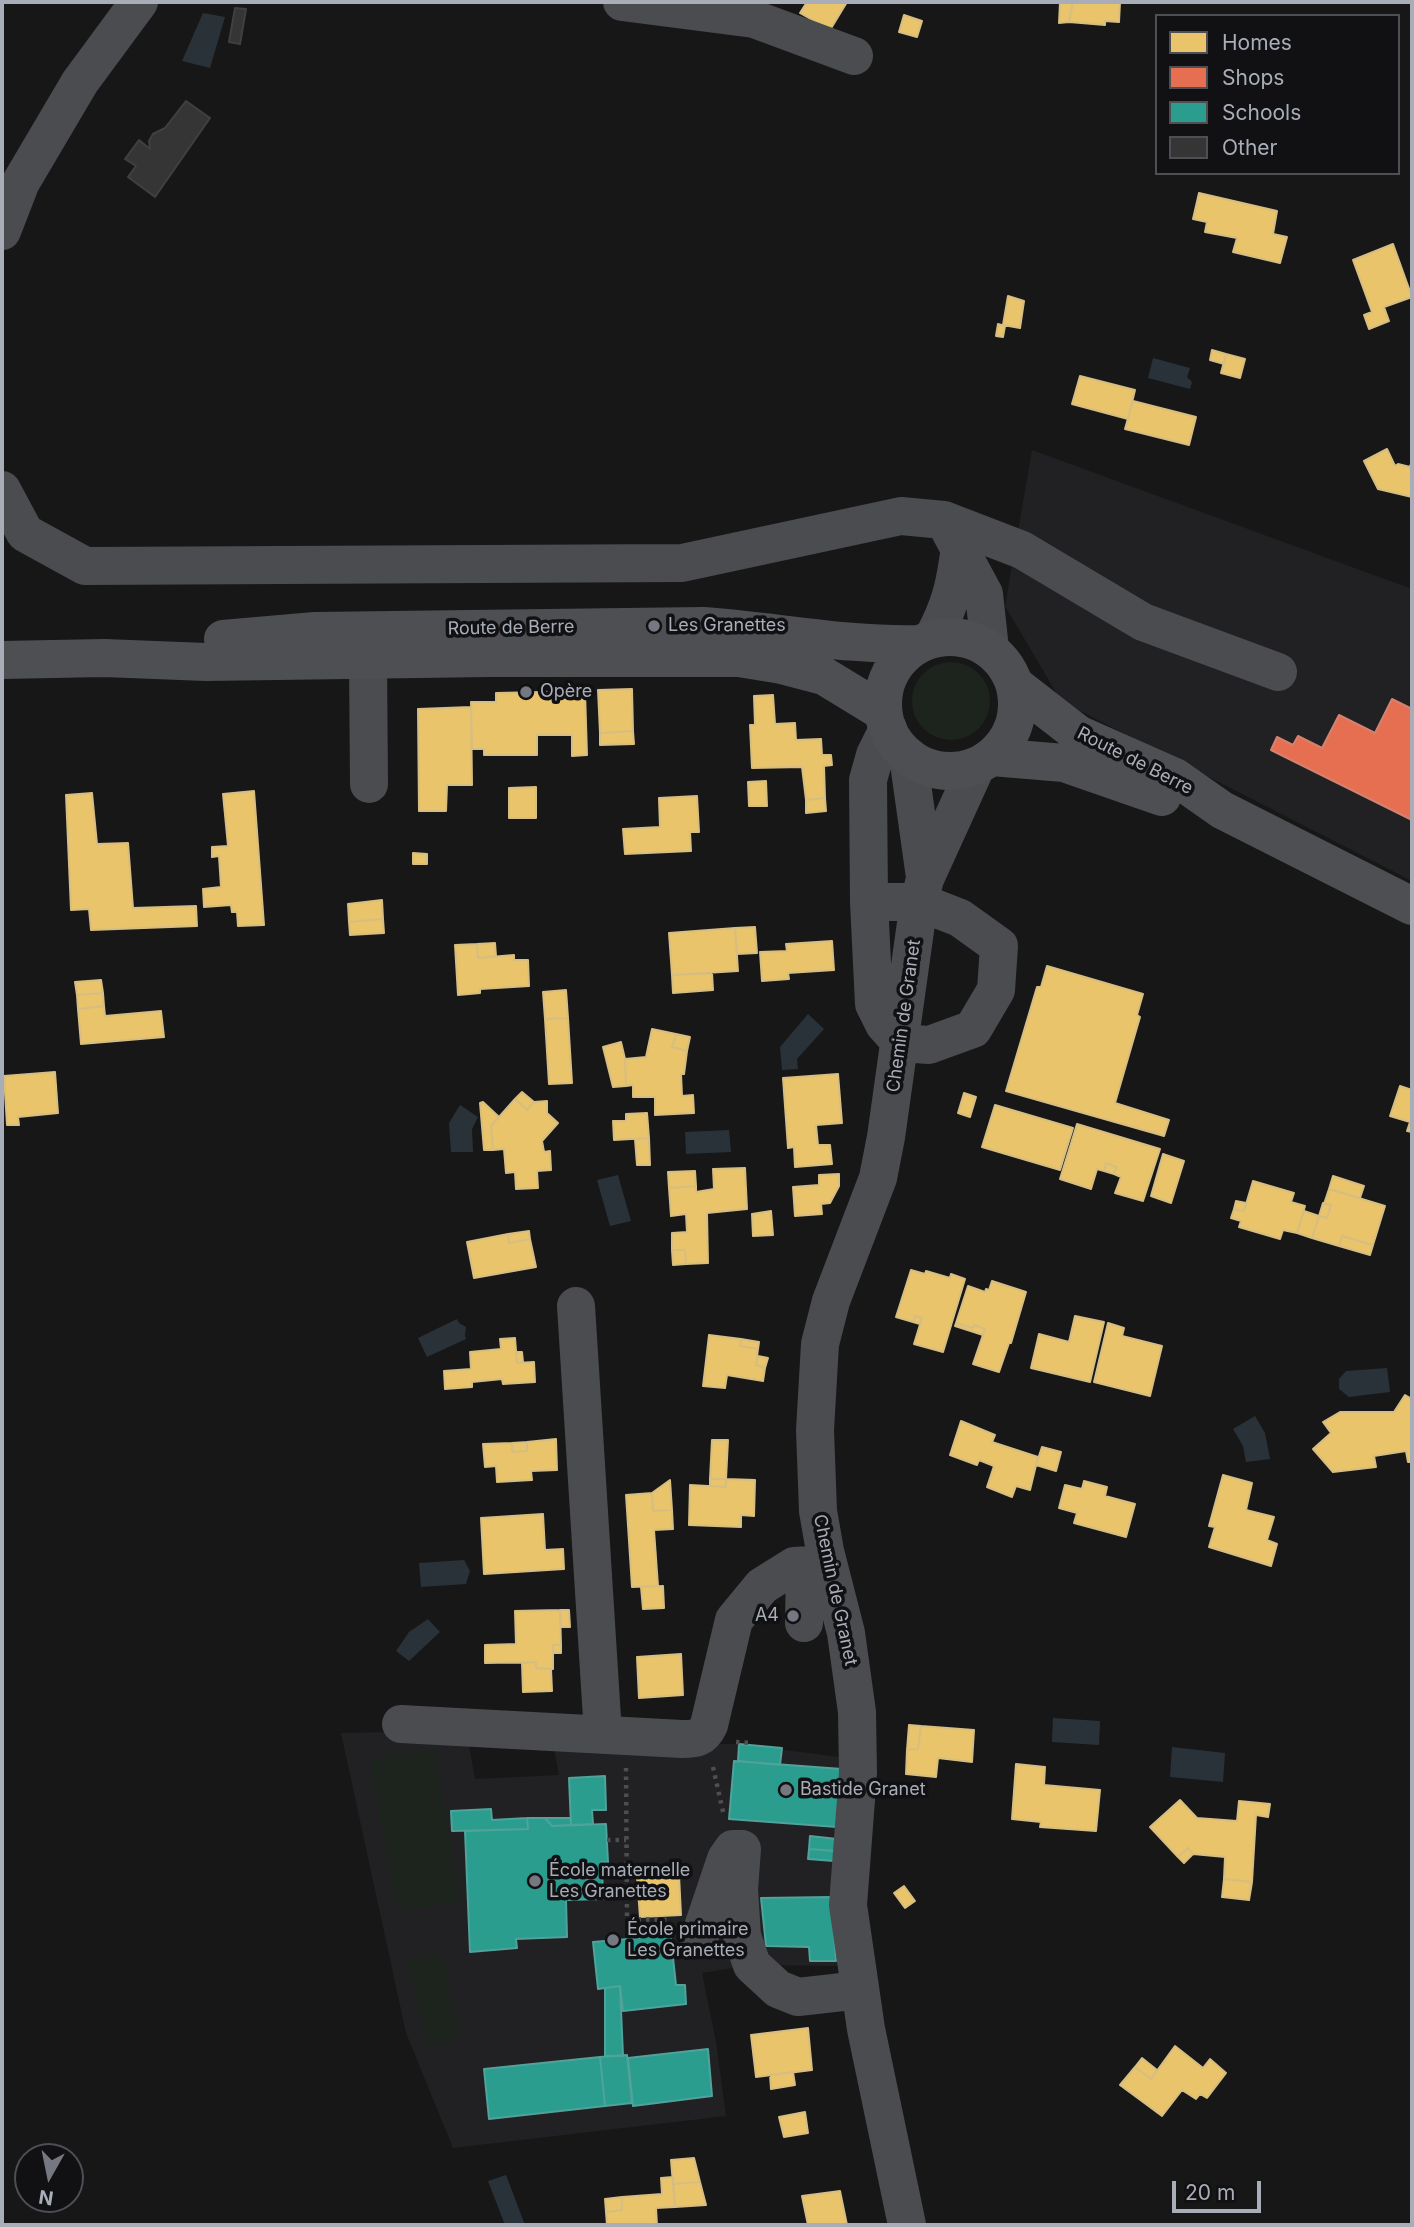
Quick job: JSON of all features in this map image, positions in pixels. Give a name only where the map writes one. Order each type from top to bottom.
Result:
[{"type":"main road","name":"Route de Berre","points":[[104,658],[208,641],[315,631],[703,626],[874,645],[926,641]]},
{"type":"main road","points":[[953,636],[972,640],[990,649],[1006,665],[1015,684],[1018,705],[1015,725],[1006,743],[984,762],[958,771],[940,771],[923,766],[893,732],[883,696],[891,673],[905,653],[926,641],[953,636]]},
{"type":"main road","name":"Route de Berre","points":[[2,660],[104,658],[206,662],[740,658],[824,676],[893,732]]},
{"type":"main road","name":"Route de Berre","points":[[1015,684],[1078,734],[1175,777],[1222,810],[1412,906]]},
{"type":"main road","name":"Route de Berre","points":[[984,762],[1064,763],[1177,803],[1222,810]]},
{"type":"street","points":[[2,231],[21,182],[80,82],[139,2]]},
{"type":"street","points":[[622,2],[754,19],[854,56]]},
{"type":"street","points":[[2,490],[25,533],[85,566],[682,563],[901,516],[952,534],[1022,550],[1143,622],[1278,671]]},
{"type":"street","points":[[926,641],[951,599],[952,534]]},
{"type":"street","points":[[952,534],[984,594],[990,649]]},
{"type":"street","points":[[369,784],[368,660],[372,649],[382,645],[573,642],[600,627]]},
{"type":"street","points":[[869,902],[922,890],[999,946],[996,990],[972,1030],[929,1045],[901,1043],[884,1024],[874,1004],[869,902],[868,780],[875,755],[893,732]]},
{"type":"street","name":"Chemin de Granet","points":[[893,732],[922,890]]},
{"type":"street","name":"Chemin de Granet","points":[[907,2225],[866,2029],[848,1905],[858,1773],[857,1712],[846,1633],[817,1565],[815,1430],[820,1344],[831,1301],[878,1178],[887,1137],[922,890],[984,762]]},
{"type":"street","points":[[576,1306],[615,1749]]},
{"type":"street","points":[[401,1724],[615,1749],[698,1738],[705,1733],[734,1620],[762,1586],[794,1566],[817,1565],[804,1623]]},
{"type":"street","points":[[686,1929],[733,1849],[742,1849],[742,1936],[752,1965],[778,1989],[798,1997],[860,1990]]},
{"type":"path","points":[[737,1742],[752,1743]]},
{"type":"path","points":[[615,1749],[626,1840],[627,1919],[686,1929]]},
{"type":"path","points":[[712,1761],[722,1809]]},
{"type":"path","points":[[607,1840],[626,1840]]},
{"type":"shaded area","points":[[203,13],[225,17],[210,68],[182,61]]},
{"type":"shaded area","points":[[1153,358],[1190,368],[1187,377],[1192,382],[1190,389],[1148,378]]},
{"type":"shaded area","points":[[1032,450],[1412,589],[1412,881],[1061,701],[1005,606]]},
{"type":"shaded area","points":[[943,662],[959,662],[973,668],[984,679],[990,693],[990,709],[984,723],[973,734],[959,740],[943,740],[929,734],[918,723],[912,709],[912,693],[918,679],[929,668]]},
{"type":"shaded area","points":[[808,1014],[824,1029],[797,1059],[798,1069],[782,1070],[780,1047]]},
{"type":"shaded area","points":[[460,1105],[478,1117],[472,1129],[473,1152],[451,1152],[449,1123]]},
{"type":"shaded area","points":[[729,1130],[731,1152],[686,1154],[685,1132]]},
{"type":"shaded area","points":[[618,1175],[631,1221],[610,1226],[597,1180]]},
{"type":"shaded area","points":[[457,1319],[466,1327],[466,1339],[427,1357],[418,1338]]},
{"type":"shaded area","points":[[1387,1368],[1390,1392],[1349,1397],[1339,1389],[1339,1379],[1346,1371]]},
{"type":"shaded area","points":[[1255,1416],[1265,1433],[1270,1459],[1246,1462],[1243,1446],[1233,1429]]},
{"type":"shaded area","points":[[464,1560],[470,1571],[466,1584],[421,1587],[419,1563]]},
{"type":"shaded area","points":[[428,1619],[440,1632],[409,1661],[396,1651],[409,1632]]},
{"type":"shaded area","points":[[1053,1718],[1100,1721],[1099,1745],[1052,1742]]},
{"type":"shaded area","name":"École primaire Les Granettes","points":[[442,1731],[469,1745],[475,1779],[559,1775],[554,1749],[563,1745],[739,1744],[847,1758],[841,1966],[752,1965],[702,1973],[716,2042],[726,2116],[453,2148],[406,2033],[341,1733]]},
{"type":"shaded area","points":[[1172,1747],[1225,1753],[1223,1782],[1170,1777]]},
{"type":"shaded area","points":[[434,1749],[461,1901],[397,1912],[370,1760]]},
{"type":"shaded area","points":[[441,1953],[460,2039],[428,2046],[408,1960]]},
{"type":"shaded area","points":[[506,2175],[525,2225],[505,2225],[488,2181]]},
{"type":"building: Homes","points":[[807,2],[847,2],[830,30],[800,13]]},
{"type":"building: Homes","points":[[1060,2],[1073,2],[1069,22],[1059,23]]},
{"type":"building: Homes","points":[[1073,2],[1120,2],[1119,22],[1105,21],[1105,25],[1069,22]]},
{"type":"building: Homes","points":[[904,15],[922,21],[917,37],[899,32]]},
{"type":"building: Homes","points":[[1199,193],[1277,211],[1273,234],[1287,237],[1280,263],[1233,252],[1237,238],[1205,232],[1207,222],[1193,219]]},
{"type":"building: Homes","points":[[1393,244],[1412,297],[1384,307],[1389,321],[1369,329],[1364,315],[1372,312],[1353,260]]},
{"type":"building: Homes","points":[[1008,296],[1024,301],[1020,328],[1003,325]]},
{"type":"building: Homes","points":[[998,324],[1005,326],[1003,337],[996,336]]},
{"type":"building: Homes","points":[[1212,350],[1226,354],[1224,364],[1210,360]]},
{"type":"building: Homes","points":[[1226,354],[1245,359],[1240,378],[1221,373]]},
{"type":"building: Homes","points":[[1080,376],[1135,390],[1128,419],[1072,404]]},
{"type":"building: Homes","points":[[1133,401],[1196,417],[1189,445],[1125,429]]},
{"type":"building: Homes","points":[[1387,449],[1395,466],[1398,464],[1410,467],[1412,460],[1412,497],[1378,489],[1364,461]]},
{"type":"building: Homes","points":[[632,689],[633,731],[600,733],[598,690]]},
{"type":"building: Homes","points":[[585,691],[587,755],[572,756],[572,735],[537,735],[537,755],[484,755],[484,749],[472,749],[471,702],[496,702],[496,693]]},
{"type":"building: Homes","points":[[773,695],[775,724],[795,723],[796,740],[821,739],[822,755],[831,755],[832,765],[824,766],[825,798],[806,800],[802,767],[752,768],[750,725],[755,725],[754,696]]},
{"type":"building: Homes","points":[[471,707],[472,785],[447,785],[446,811],[419,811],[418,709]]},
{"type":"building: Homes","points":[[633,731],[634,744],[600,745],[600,733]]},
{"type":"building: Homes","points":[[766,781],[767,806],[749,806],[748,782]]},
{"type":"building: Homes","points":[[536,787],[536,818],[509,818],[509,788]]},
{"type":"building: Homes","points":[[254,791],[264,925],[238,926],[237,912],[232,912],[231,905],[204,907],[203,889],[221,887],[219,856],[212,857],[212,847],[228,846],[223,794]]},
{"type":"building: Homes","points":[[92,793],[97,844],[128,843],[133,908],[196,906],[197,926],[91,930],[89,909],[71,910],[66,795]]},
{"type":"building: Homes","points":[[697,796],[699,832],[690,832],[691,851],[625,854],[623,829],[660,827],[659,798]]},
{"type":"building: Homes","points":[[825,798],[826,811],[806,813],[806,800]]},
{"type":"building: Homes","points":[[413,853],[427,854],[427,864],[413,864]]},
{"type":"building: Homes","points":[[382,900],[383,919],[349,922],[348,904]]},
{"type":"building: Homes","points":[[383,919],[384,933],[350,935],[349,922]]},
{"type":"building: Homes","points":[[755,927],[757,953],[737,954],[735,928]]},
{"type":"building: Homes","points":[[735,928],[738,971],[672,975],[669,933]]},
{"type":"building: Homes","points":[[832,941],[834,970],[788,973],[789,979],[762,981],[760,952],[787,951],[786,944]]},
{"type":"building: Homes","points":[[495,943],[496,956],[478,958],[477,944]]},
{"type":"building: Homes","points":[[477,944],[478,958],[514,955],[514,960],[528,960],[529,986],[480,989],[480,993],[458,995],[455,945]]},
{"type":"building: Homes","points":[[1047,966],[1143,994],[1137,1015],[1140,1017],[1115,1103],[1169,1120],[1164,1136],[1006,1091],[1037,987],[1041,987]]},
{"type":"building: Homes","points":[[712,973],[713,990],[673,993],[672,975]]},
{"type":"building: Homes","points":[[101,980],[103,993],[77,995],[75,982]]},
{"type":"building: Homes","points":[[566,990],[568,1018],[545,1019],[543,992]]},
{"type":"building: Homes","points":[[103,993],[104,1006],[78,1009],[77,995]]},
{"type":"building: Homes","points":[[104,1006],[105,1016],[161,1011],[164,1037],[81,1044],[78,1009]]},
{"type":"building: Homes","points":[[568,1018],[572,1083],[549,1084],[545,1019]]},
{"type":"building: Homes","points":[[652,1029],[676,1034],[672,1047],[687,1051],[684,1074],[681,1074],[682,1096],[693,1095],[694,1113],[655,1115],[655,1097],[633,1097],[633,1085],[626,1086],[625,1059],[646,1057]]},
{"type":"building: Homes","points":[[676,1034],[690,1037],[687,1051],[672,1047]]},
{"type":"building: Homes","points":[[621,1042],[626,1086],[613,1087],[603,1047]]},
{"type":"building: Homes","points":[[55,1072],[58,1113],[18,1117],[19,1125],[7,1125],[4,1076]]},
{"type":"building: Homes","points":[[838,1074],[842,1123],[816,1125],[818,1145],[830,1145],[832,1164],[795,1167],[794,1147],[788,1148],[783,1078]]},
{"type":"building: Homes","points":[[1400,1086],[1412,1090],[1412,1132],[1407,1131],[1410,1122],[1390,1116]]},
{"type":"building: Homes","points":[[522,1092],[534,1102],[527,1110],[515,1099]]},
{"type":"building: Homes","points":[[964,1093],[976,1097],[970,1117],[958,1113]]},
{"type":"building: Homes","points":[[515,1099],[527,1110],[534,1102],[547,1101],[547,1113],[558,1123],[542,1141],[544,1152],[550,1151],[551,1170],[537,1171],[538,1188],[516,1189],[515,1172],[506,1173],[504,1149],[493,1150],[491,1126]]},
{"type":"building: Homes","points":[[483,1102],[499,1117],[491,1126],[493,1150],[484,1150],[480,1103]]},
{"type":"building: Homes","points":[[995,1105],[1073,1128],[1060,1170],[982,1147]]},
{"type":"building: Homes","points":[[647,1113],[649,1138],[614,1140],[613,1121],[626,1121],[626,1114]]},
{"type":"building: Homes","points":[[1077,1124],[1160,1149],[1143,1201],[1115,1193],[1121,1177],[1114,1174],[1116,1167],[1106,1163],[1104,1171],[1097,1169],[1091,1189],[1060,1179]]},
{"type":"building: Homes","points":[[649,1138],[650,1165],[637,1165],[635,1139]]},
{"type":"building: Homes","points":[[1163,1154],[1184,1161],[1171,1203],[1151,1196]]},
{"type":"building: Homes","points":[[1106,1163],[1116,1167],[1114,1174],[1104,1171]]},
{"type":"building: Homes","points":[[745,1168],[747,1209],[707,1213],[708,1263],[686,1264],[685,1250],[672,1250],[672,1233],[687,1232],[686,1214],[671,1216],[669,1188],[696,1186],[696,1192],[714,1189],[713,1169]]},
{"type":"building: Homes","points":[[695,1171],[696,1186],[669,1188],[668,1172]]},
{"type":"building: Homes","points":[[839,1174],[839,1186],[830,1203],[821,1204],[822,1214],[795,1216],[793,1187],[819,1185],[819,1175]]},
{"type":"building: Homes","points":[[1333,1176],[1364,1186],[1360,1198],[1329,1189]]},
{"type":"building: Homes","points":[[1253,1181],[1294,1193],[1291,1202],[1305,1206],[1297,1233],[1283,1230],[1280,1239],[1239,1227],[1241,1221],[1231,1218],[1234,1209],[1244,1211]]},
{"type":"building: Homes","points":[[1329,1189],[1385,1206],[1373,1245],[1342,1236],[1339,1246],[1312,1238],[1319,1216],[1327,1218],[1331,1205],[1324,1204]]},
{"type":"building: Homes","points":[[1236,1201],[1246,1203],[1244,1211],[1234,1209]]},
{"type":"building: Homes","points":[[1323,1203],[1331,1205],[1327,1218],[1319,1216]]},
{"type":"building: Homes","points":[[771,1211],[773,1235],[753,1236],[752,1214]]},
{"type":"building: Homes","points":[[1304,1211],[1319,1216],[1312,1238],[1297,1233]]},
{"type":"building: Homes","points":[[529,1231],[530,1239],[509,1243],[508,1234]]},
{"type":"building: Homes","points":[[508,1234],[509,1243],[530,1239],[536,1267],[474,1278],[467,1242]]},
{"type":"building: Homes","points":[[1342,1236],[1373,1245],[1370,1255],[1339,1246]]},
{"type":"building: Homes","points":[[672,1250],[685,1250],[686,1264],[673,1265]]},
{"type":"building: Homes","points":[[911,1270],[950,1278],[951,1274],[965,1279],[943,1352],[914,1344],[922,1318],[915,1316],[913,1322],[896,1317]]},
{"type":"building: Homes","points":[[992,1281],[1026,1292],[999,1372],[973,1364],[985,1329],[956,1323],[968,1286],[985,1292],[986,1289],[989,1290]]},
{"type":"building: Homes","points":[[915,1316],[922,1318],[920,1324],[913,1322]]},
{"type":"building: Homes","points":[[1075,1316],[1104,1322],[1090,1382],[1031,1368],[1039,1334],[1069,1342]]},
{"type":"building: Homes","points":[[956,1323],[985,1329],[983,1335],[955,1326]]},
{"type":"building: Homes","points":[[1108,1323],[1124,1328],[1122,1336],[1162,1346],[1150,1396],[1094,1382]]},
{"type":"building: Homes","points":[[709,1335],[741,1339],[740,1346],[758,1349],[756,1365],[765,1368],[763,1381],[727,1375],[725,1388],[703,1386]]},
{"type":"building: Homes","points":[[515,1338],[517,1363],[534,1362],[535,1382],[503,1384],[502,1379],[472,1382],[472,1387],[445,1389],[444,1371],[471,1369],[470,1352],[501,1349],[500,1339]]},
{"type":"building: Homes","points":[[741,1339],[759,1342],[758,1349],[740,1346]]},
{"type":"building: Homes","points":[[516,1352],[522,1352],[523,1362],[517,1363]]},
{"type":"building: Homes","points":[[758,1356],[768,1358],[765,1368],[756,1365]]},
{"type":"building: Homes","points":[[1405,1395],[1412,1399],[1412,1462],[1408,1462],[1406,1451],[1374,1456],[1376,1467],[1333,1472],[1313,1449],[1331,1433],[1323,1422],[1340,1412],[1394,1412]]},
{"type":"building: Homes","points":[[961,1421],[995,1435],[992,1442],[1038,1457],[1030,1490],[1016,1486],[1012,1497],[987,1487],[994,1466],[979,1460],[977,1465],[950,1455]]},
{"type":"building: Homes","points":[[556,1439],[557,1470],[531,1471],[532,1480],[497,1482],[496,1466],[485,1467],[483,1444],[512,1443],[512,1452],[527,1451],[527,1442]]},
{"type":"building: Homes","points":[[712,1440],[728,1440],[726,1479],[710,1479]]},
{"type":"building: Homes","points":[[527,1442],[527,1451],[512,1452],[512,1443]]},
{"type":"building: Homes","points":[[1042,1447],[1061,1452],[1056,1471],[1036,1465]]},
{"type":"building: Homes","points":[[1223,1475],[1252,1483],[1246,1510],[1274,1517],[1267,1540],[1277,1544],[1271,1566],[1209,1547],[1215,1527],[1209,1526]]},
{"type":"building: Homes","points":[[710,1479],[726,1479],[726,1487],[710,1486]]},
{"type":"building: Homes","points":[[726,1479],[755,1480],[754,1516],[741,1515],[741,1527],[689,1525],[690,1485],[726,1487]]},
{"type":"building: Homes","points":[[670,1480],[672,1510],[653,1511],[652,1493]]},
{"type":"building: Homes","points":[[1084,1481],[1107,1487],[1105,1496],[1135,1504],[1126,1537],[1074,1523],[1077,1513],[1059,1508],[1065,1485],[1082,1489]]},
{"type":"building: Homes","points":[[652,1493],[653,1511],[672,1510],[673,1529],[654,1530],[658,1586],[632,1587],[626,1495]]},
{"type":"building: Homes","points":[[543,1514],[545,1550],[563,1549],[564,1569],[484,1574],[481,1518]]},
{"type":"building: Homes","points":[[663,1586],[664,1608],[643,1609],[641,1587]]},
{"type":"building: Homes","points":[[560,1610],[561,1645],[553,1645],[553,1669],[536,1668],[536,1662],[485,1663],[485,1645],[516,1644],[515,1611]]},
{"type":"building: Homes","points":[[560,1610],[569,1610],[570,1627],[561,1627]]},
{"type":"building: Homes","points":[[553,1645],[561,1645],[561,1653],[553,1653]]},
{"type":"building: Homes","points":[[681,1654],[683,1695],[639,1698],[637,1657]]},
{"type":"building: Homes","points":[[536,1662],[536,1668],[551,1669],[552,1691],[523,1692],[522,1663]]},
{"type":"building: Homes","points":[[909,1725],[921,1726],[918,1749],[907,1750]]},
{"type":"building: Homes","points":[[921,1726],[974,1730],[972,1762],[938,1758],[936,1777],[906,1774],[907,1750],[918,1749]]},
{"type":"building: Homes","points":[[1016,1764],[1045,1767],[1044,1785],[1100,1790],[1096,1831],[1040,1827],[1041,1822],[1012,1819]]},
{"type":"building: Homes","points":[[1180,1800],[1197,1818],[1237,1821],[1239,1801],[1270,1804],[1268,1817],[1256,1815],[1252,1882],[1224,1879],[1225,1857],[1193,1854],[1188,1848],[1178,1857],[1150,1827]]},
{"type":"building: Homes","points":[[1188,1848],[1193,1854],[1184,1863],[1178,1857]]},
{"type":"building: Homes","points":[[679,1875],[681,1915],[640,1917],[637,1877]]},
{"type":"building: Homes","points":[[1224,1879],[1252,1882],[1249,1900],[1222,1897]]},
{"type":"building: Homes","points":[[904,1886],[915,1901],[905,1908],[894,1893]]},
{"type":"building: Homes","points":[[808,2028],[812,2070],[756,2077],[751,2035]]},
{"type":"building: Homes","points":[[1175,2046],[1203,2068],[1210,2059],[1226,2073],[1207,2098],[1200,2094],[1196,2099],[1182,2090],[1162,2116],[1120,2085],[1135,2067],[1151,2079]]},
{"type":"building: Homes","points":[[1142,2058],[1157,2070],[1151,2079],[1135,2067]]},
{"type":"building: Homes","points":[[793,2072],[795,2085],[771,2089],[770,2075]]},
{"type":"building: Homes","points":[[805,2112],[808,2133],[784,2137],[779,2117]]},
{"type":"building: Homes","points":[[694,2158],[700,2182],[673,2184],[671,2160]]},
{"type":"building: Homes","points":[[673,2177],[675,2207],[656,2208],[657,2225],[607,2225],[606,2212],[622,2210],[622,2197],[662,2194],[661,2178]]},
{"type":"building: Homes","points":[[700,2182],[706,2205],[675,2207],[673,2184]]},
{"type":"building: Homes","points":[[840,2191],[847,2225],[808,2225],[802,2196]]},
{"type":"building: Homes","points":[[622,2197],[622,2210],[606,2212],[605,2199]]},
{"type":"building: Shops","points":[[1392,699],[1412,709],[1412,820],[1271,750],[1277,737],[1293,745],[1298,736],[1322,748],[1339,715],[1375,733]]},
{"type":"building: Schools","points":[[739,1744],[782,1748],[780,1765],[738,1761]]},
{"type":"building: Schools","name":"Bastide Granet","points":[[734,1761],[842,1769],[837,1827],[729,1819]]},
{"type":"building: Schools","points":[[605,1776],[606,1810],[592,1810],[593,1824],[571,1825],[569,1778]]},
{"type":"building: Schools","points":[[491,1809],[492,1820],[527,1818],[528,1829],[452,1831],[451,1811]]},
{"type":"building: Schools","name":"École maternelle Les Granettes","points":[[527,1818],[545,1818],[552,1826],[606,1824],[608,1862],[602,1862],[603,1899],[566,1900],[567,1937],[516,1939],[517,1948],[470,1952],[465,1831],[528,1829]]},
{"type":"building: Schools","points":[[545,1818],[571,1818],[571,1825],[552,1826]]},
{"type":"building: Schools","points":[[810,1836],[837,1839],[835,1851],[809,1849]]},
{"type":"building: Schools","points":[[809,1849],[835,1851],[834,1861],[808,1859]]},
{"type":"building: Schools","points":[[831,1897],[836,1961],[810,1961],[809,1947],[766,1946],[761,1898]]},
{"type":"building: Schools","points":[[670,1930],[676,1985],[685,1985],[686,2004],[623,2011],[620,1986],[598,1989],[593,1942],[640,1938],[640,1933]]},
{"type":"building: Schools","points":[[620,1986],[623,2056],[605,2056],[605,1988]]},
{"type":"building: Schools","points":[[708,2049],[712,2096],[633,2106],[628,2058]]},
{"type":"building: Schools","points":[[627,2055],[632,2103],[605,2106],[600,2057]]},
{"type":"building: Schools","points":[[600,2057],[605,2106],[489,2119],[484,2069]]},
{"type":"building: Other","points":[[235,8],[246,9],[240,44],[229,42]]},
{"type":"building: Other","points":[[186,101],[210,118],[155,197],[128,177],[136,166],[125,159],[139,140],[150,149],[149,141],[153,134],[165,128]]},
{"type":"place","name":"Les Granettes","points":[[654,626]]},
{"type":"place","name":"Opère","points":[[526,692]]},
{"type":"place","name":"A4","points":[[793,1616]]},
{"type":"place","name":"Bastide Granet","points":[[786,1790]]},
{"type":"place","name":"École maternelle Les Granettes","points":[[535,1881]]},
{"type":"place","name":"École primaire Les Granettes","points":[[613,1940]]}]
